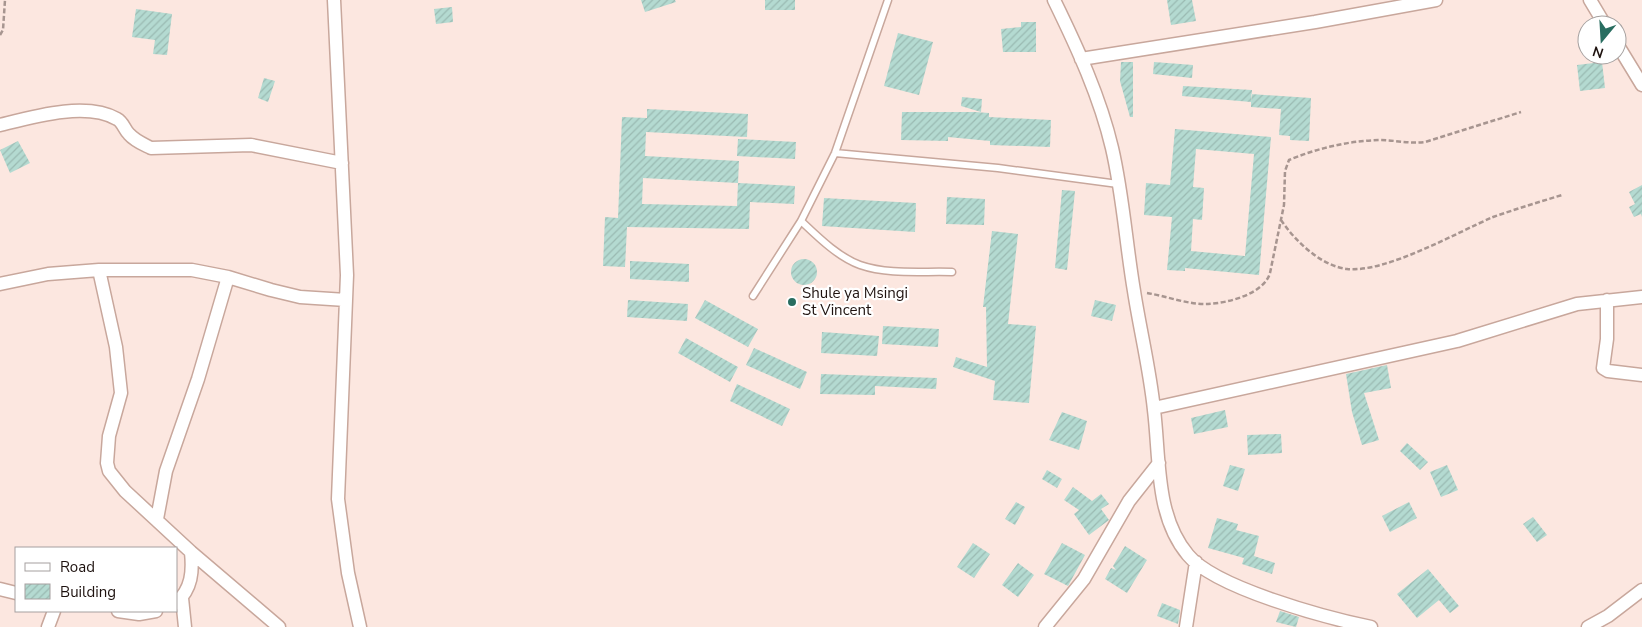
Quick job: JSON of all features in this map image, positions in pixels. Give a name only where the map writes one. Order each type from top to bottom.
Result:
[{"type":"street","points":[[334,0],[348,274],[338,499],[348,573],[360,627]]},
{"type":"street","points":[[1054,0],[1093,88],[1112,148],[1154,408],[1165,508],[1172,533],[1189,556],[1216,576],[1328,622],[1371,627]]},
{"type":"street","points":[[1081,59],[1306,24],[1436,0]]},
{"type":"street","points":[[1590,0],[1599,15]]},
{"type":"street","points":[[1627,60],[1642,84]]},
{"type":"street","points":[[0,125],[29,117],[71,111],[90,112],[112,116],[120,120],[128,133],[140,143],[151,148],[251,145],[342,163]]},
{"type":"street","points":[[0,284],[48,274],[99,270],[192,270],[228,276],[300,297],[346,300]]},
{"type":"street","points":[[99,270],[116,347],[121,393],[109,436],[107,463],[114,478],[125,491],[191,552],[279,627]]},
{"type":"street","points":[[157,519],[166,471],[198,379],[228,276]]},
{"type":"street","points":[[1154,408],[1456,342],[1558,309],[1607,300],[1642,297]]},
{"type":"street","points":[[1607,300],[1607,339],[1603,368],[1608,371],[1642,375]]},
{"type":"street","points":[[1052,624],[1084,579],[1129,501],[1159,463]]},
{"type":"street","points":[[185,627],[179,600],[190,583],[191,552]]},
{"type":"street","points":[[1186,627],[1196,562]]},
{"type":"street","points":[[0,589],[15,593]]},
{"type":"street","points":[[1588,627],[1608,616],[1642,590]]},
{"type":"street","points":[[48,627],[54,612]]},
{"type":"street","points":[[125,612],[139,614],[150,612]]},
{"type":"lane","points":[[753,296],[801,221],[835,153],[888,0]]},
{"type":"lane","points":[[835,153],[998,168],[1118,184]]},
{"type":"lane","points":[[801,221],[831,248],[858,265],[897,271],[952,272]]},
{"type":"path","points":[[0,34],[3,30],[5,0]]},
{"type":"path","points":[[1134,290],[1208,304],[1224,301],[1261,288],[1268,280],[1281,220],[1284,171],[1289,160],[1331,146],[1379,140],[1413,144],[1425,142],[1521,112]]},
{"type":"path","points":[[1281,220],[1289,232],[1317,255],[1335,266],[1348,269],[1366,267],[1405,256],[1496,217],[1562,195]]},
{"type":"building","points":[[641,0],[675,0],[676,2],[645,12]]},
{"type":"building","points":[[765,0],[795,0],[795,10],[765,10]]},
{"type":"building","points":[[1167,0],[1192,0],[1196,21],[1171,25]]},
{"type":"building","points":[[452,7],[453,22],[436,24],[434,9]]},
{"type":"building","points":[[136,9],[172,14],[167,55],[153,54],[155,40],[132,37]]},
{"type":"building","points":[[1021,22],[1036,22],[1036,52],[1003,52],[1001,29],[1021,27]]},
{"type":"building","points":[[898,33],[933,42],[919,95],[884,86]]},
{"type":"building","points":[[1121,62],[1133,62],[1133,117],[1130,117],[1120,81]]},
{"type":"building","points":[[1154,62],[1193,65],[1192,78],[1153,74]]},
{"type":"building","points":[[1577,65],[1602,65],[1605,88],[1580,91]]},
{"type":"building","points":[[264,78],[275,81],[268,102],[258,98]]},
{"type":"building","points":[[1183,86],[1252,90],[1251,102],[1182,96]]},
{"type":"building","points":[[1251,94],[1311,98],[1309,141],[1290,140],[1290,136],[1279,135],[1281,109],[1251,107]]},
{"type":"building","points":[[962,97],[982,99],[981,112],[961,106]]},
{"type":"building","points":[[647,109],[748,114],[747,137],[646,132],[645,156],[739,161],[738,183],[795,186],[794,204],[750,202],[749,229],[627,227],[625,267],[603,266],[605,217],[618,218],[622,117],[647,118]],"holes":[[[643,178],[738,183],[737,206],[642,204]]]},
{"type":"building","points":[[902,112],[975,112],[989,113],[989,117],[1051,120],[1050,147],[990,145],[990,141],[948,137],[948,141],[901,140]]},
{"type":"building","points":[[1175,129],[1271,137],[1259,275],[1185,268],[1185,271],[1167,270],[1172,217],[1144,215],[1146,183],[1170,185]],"holes":[[[1196,149],[1254,154],[1245,256],[1191,251],[1193,219],[1202,220],[1204,188],[1193,187]]]},
{"type":"building","points":[[738,139],[796,142],[795,159],[737,156]]},
{"type":"building","points":[[18,141],[30,163],[10,173],[0,150]]},
{"type":"building","points":[[1642,185],[1642,217],[1641,214],[1634,217],[1629,207],[1635,204],[1629,192]]},
{"type":"building","points":[[1062,190],[1075,191],[1067,270],[1055,268]]},
{"type":"building","points":[[947,197],[985,199],[984,225],[946,224]]},
{"type":"building","points":[[824,198],[916,203],[915,232],[822,226]]},
{"type":"building","points":[[992,231],[1018,234],[1008,324],[1036,326],[1029,403],[993,400],[995,381],[953,367],[956,357],[987,367],[986,307],[983,307]]},
{"type":"building","points":[[804,259],[813,263],[817,272],[813,281],[804,285],[795,281],[791,272],[795,263]]},
{"type":"building","points":[[630,261],[689,264],[689,282],[630,279]]},
{"type":"building","points":[[628,300],[688,304],[687,321],[627,317]]},
{"type":"building","points":[[705,300],[758,329],[748,347],[695,318]]},
{"type":"building","points":[[1095,300],[1116,305],[1112,321],[1091,316]]},
{"type":"building","points":[[883,326],[939,329],[938,347],[882,344]]},
{"type":"building","points":[[822,332],[879,336],[877,356],[821,353]]},
{"type":"building","points":[[686,338],[738,367],[730,382],[678,353]]},
{"type":"building","points":[[754,348],[807,372],[800,389],[746,365]]},
{"type":"building","points":[[1387,365],[1391,388],[1364,393],[1379,440],[1362,445],[1352,412],[1346,374]]},
{"type":"building","points":[[821,374],[937,378],[936,389],[875,386],[875,395],[820,394]]},
{"type":"building","points":[[737,384],[790,409],[782,426],[730,401]]},
{"type":"building","points":[[1225,410],[1228,427],[1194,434],[1191,418]]},
{"type":"building","points":[[1062,412],[1087,421],[1079,450],[1049,440]]},
{"type":"building","points":[[1281,434],[1282,453],[1248,455],[1247,435]]},
{"type":"building","points":[[1407,443],[1428,462],[1420,470],[1400,451]]},
{"type":"building","points":[[1230,465],[1245,469],[1238,491],[1223,486]]},
{"type":"building","points":[[1447,465],[1458,490],[1441,497],[1430,472]]},
{"type":"building","points":[[1047,470],[1062,479],[1057,488],[1042,479]]},
{"type":"building","points":[[1073,487],[1092,501],[1101,494],[1109,504],[1101,509],[1109,520],[1089,535],[1074,514],[1079,510],[1064,500]]},
{"type":"building","points":[[1016,502],[1025,507],[1015,525],[1005,519]]},
{"type":"building","points":[[1409,502],[1417,518],[1390,532],[1382,516]]},
{"type":"building","points":[[1533,517],[1547,535],[1537,542],[1523,524]]},
{"type":"building","points":[[1217,518],[1238,524],[1236,530],[1259,536],[1254,556],[1275,563],[1272,574],[1242,564],[1244,558],[1208,548]]},
{"type":"building","points":[[973,543],[990,554],[974,578],[957,567]]},
{"type":"building","points":[[1062,543],[1085,555],[1068,586],[1044,574]]},
{"type":"building","points":[[1125,546],[1147,560],[1127,593],[1105,579],[1111,568],[1116,570],[1113,566]]},
{"type":"building","points":[[1018,563],[1034,575],[1018,597],[1002,585]]},
{"type":"building","points":[[1428,569],[1459,606],[1450,613],[1439,600],[1417,618],[1397,594]]},
{"type":"building","points":[[1162,603],[1180,610],[1178,624],[1157,616]]},
{"type":"building","points":[[1280,611],[1299,617],[1296,627],[1276,622]]},
{"type":"place","name":"Shule ya Msingi St Vincent","points":[[792,302]]}]
